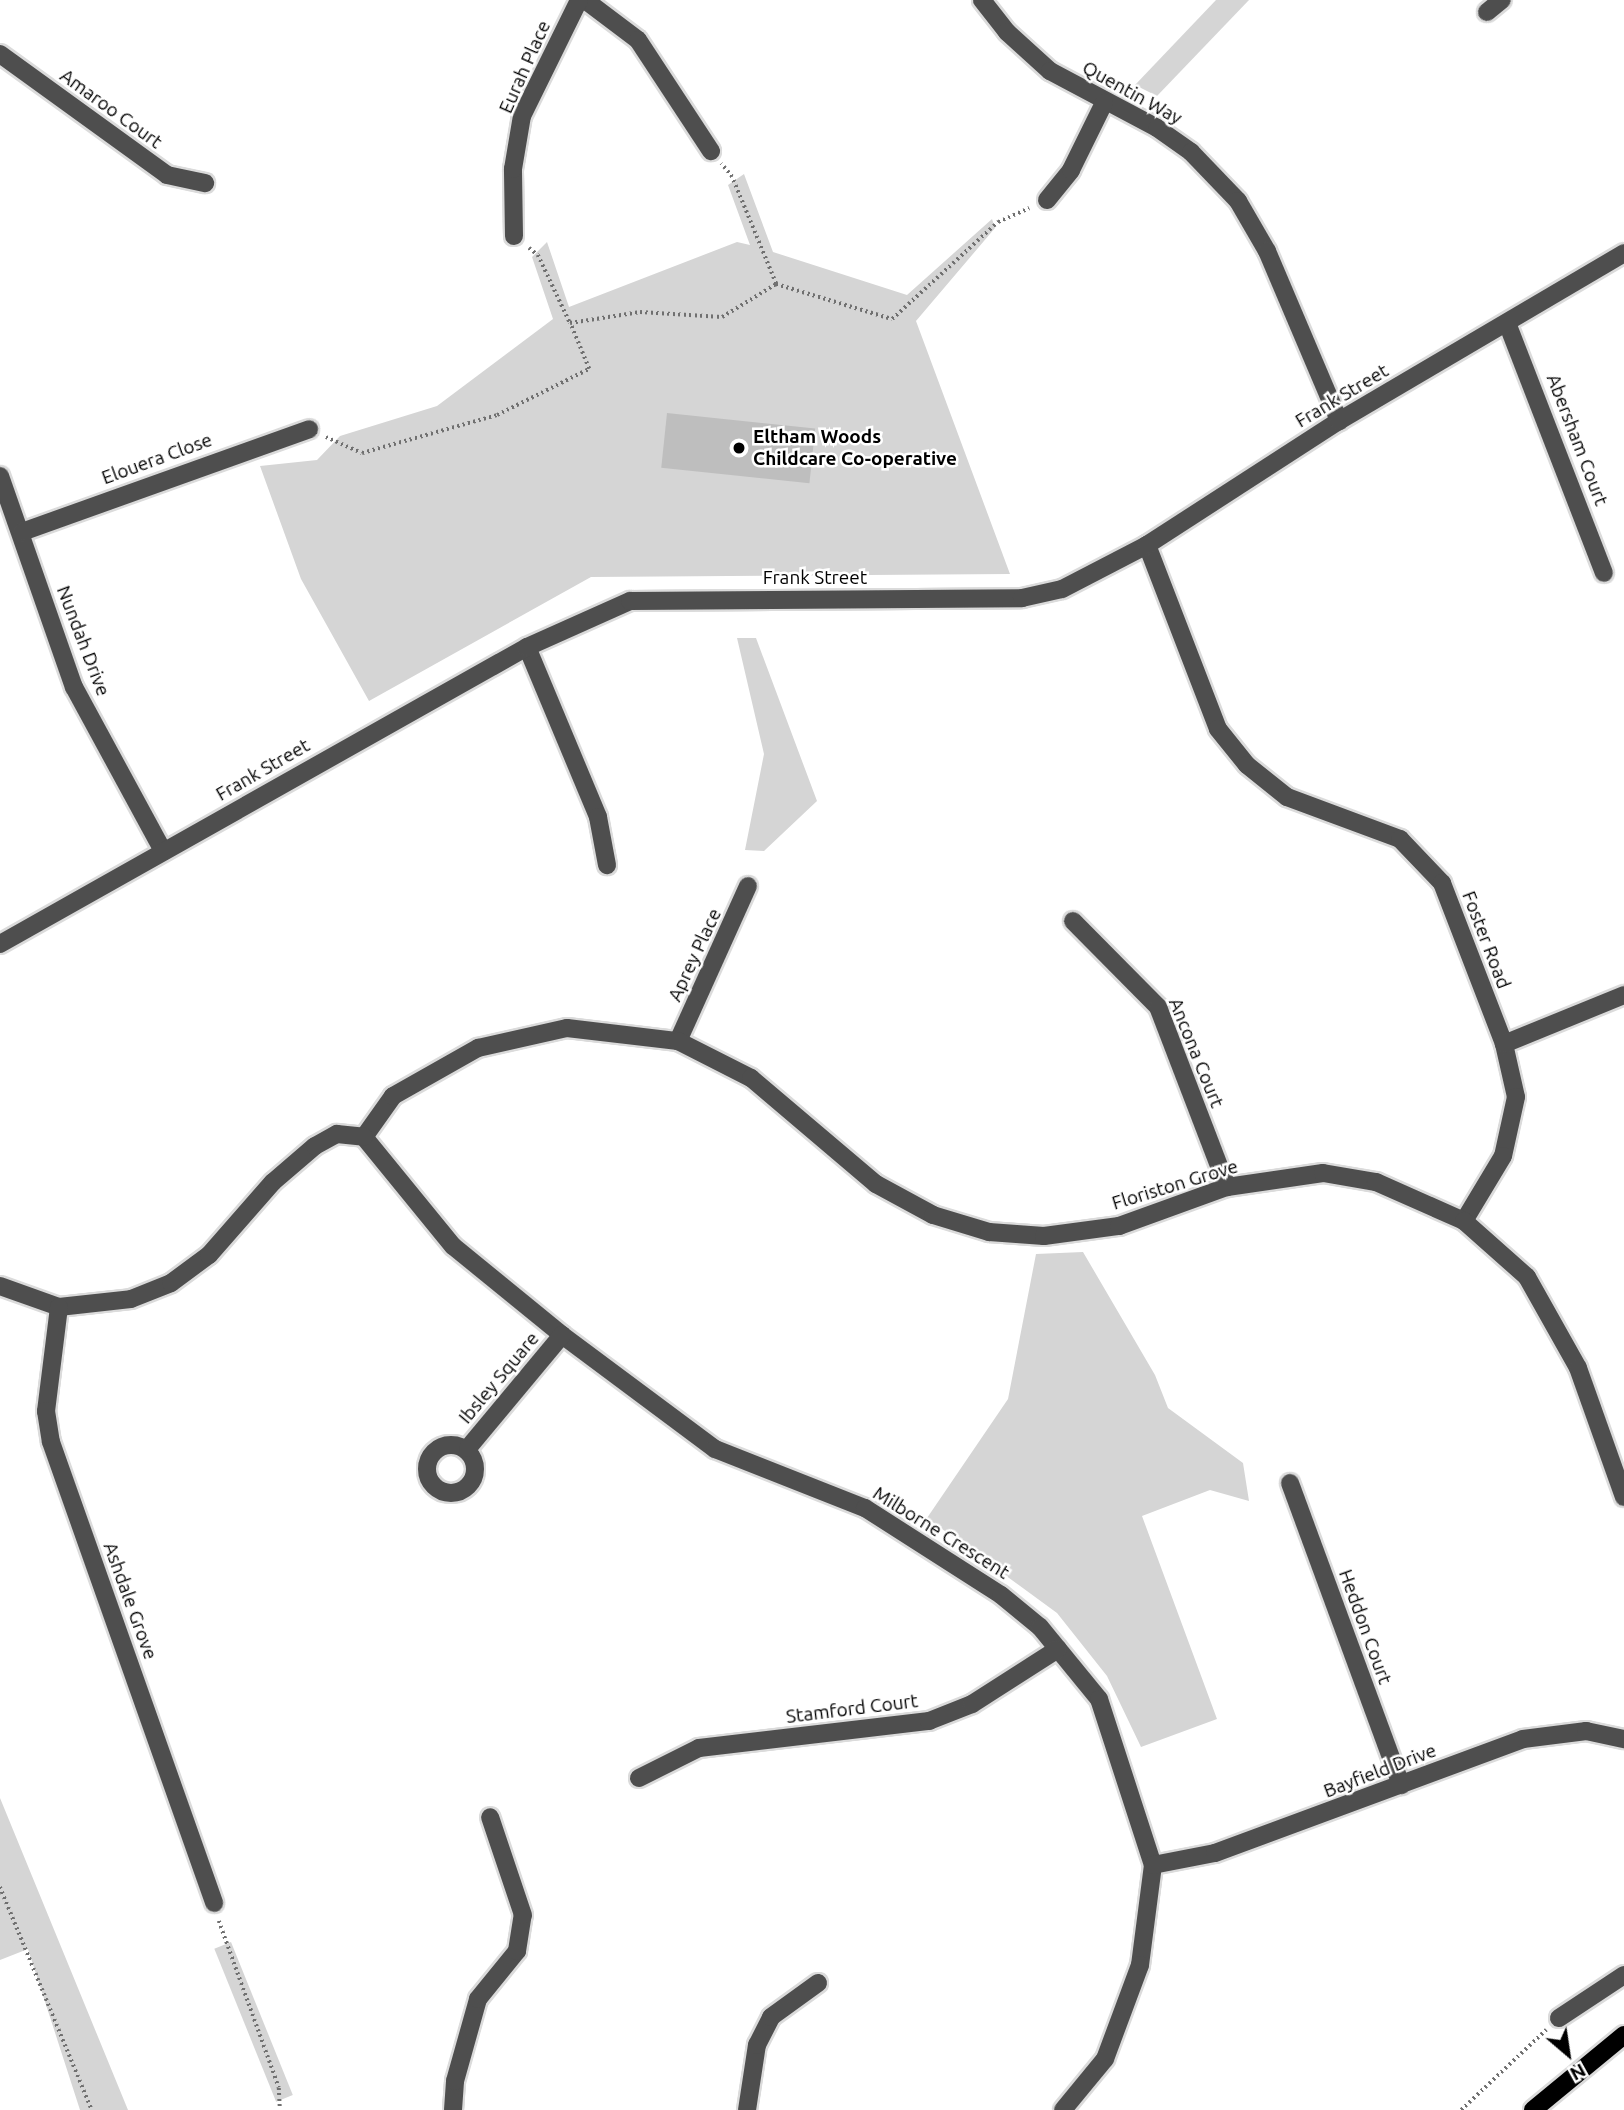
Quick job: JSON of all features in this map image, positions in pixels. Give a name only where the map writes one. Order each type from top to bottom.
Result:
[{"type":"main road","points":[[1533,2110],[1624,2035]]},
{"type":"street","name":"Eurah Place","points":[[514,236],[513,169],[522,116],[579,0]]},
{"type":"street","points":[[586,0],[638,40],[711,152]]},
{"type":"street","name":"Quentin Way","points":[[982,0],[1007,32],[1050,71],[1191,152],[1238,201],[1266,251],[1339,421]]},
{"type":"street","points":[[1487,12],[1502,0]]},
{"type":"street","name":"Amaroo Court","points":[[0,54],[167,176],[205,183]]},
{"type":"street","points":[[1047,200],[1071,170],[1104,103]]},
{"type":"street","name":"Frank Street","points":[[0,944],[527,647],[630,601],[1022,598],[1062,589],[1147,545],[1339,421],[1624,253]]},
{"type":"street","name":"Abersham Court","points":[[1507,323],[1604,573]]},
{"type":"street","name":"Elouera Close","points":[[22,531],[309,429]]},
{"type":"street","name":"Nundah Drive","points":[[0,476],[22,531],[74,687],[163,851]]},
{"type":"street","name":"Foster Road","points":[[1147,545],[1218,729],[1247,765],[1287,797],[1400,839],[1442,883],[1504,1044],[1516,1097],[1503,1156],[1464,1221]]},
{"type":"street","points":[[527,647],[597,817],[607,865]]},
{"type":"street","name":"Aprey Place","points":[[678,1041],[748,886]]},
{"type":"street","name":"Ancona Court","points":[[1073,921],[1158,1007],[1227,1187]]},
{"type":"street","points":[[1504,1044],[1624,995]]},
{"type":"street","name":"Floriston Grove","points":[[364,1137],[393,1096],[478,1048],[567,1028],[678,1041],[751,1078],[876,1184],[933,1214],[989,1232],[1044,1236],[1119,1226],[1227,1187],[1323,1173],[1376,1182],[1464,1221],[1527,1277],[1552,1313],[1578,1368],[1624,1497]]},
{"type":"street","points":[[0,1286],[59,1307],[131,1299],[171,1283],[209,1255],[272,1182],[315,1146],[337,1134],[364,1137]]},
{"type":"street","name":"Milborne Crescent","points":[[364,1137],[453,1246],[562,1335],[715,1449],[865,1508],[1001,1595],[1058,1649],[1099,1699],[1153,1865],[1140,1965],[1105,2059],[1063,2110]]},
{"type":"street","name":"Ashdale Grove","points":[[59,1307],[46,1411],[51,1442],[214,1903]]},
{"type":"street","name":"Ibsley Square","points":[[468,1448],[562,1335]]},
{"type":"street","name":"Heddon Court","points":[[1290,1483],[1401,1785]]},
{"type":"street","name":"Stamford Court","points":[[639,1778],[699,1748],[929,1721],[972,1704],[1058,1649]]},
{"type":"street","name":"Bayfield Drive","points":[[1153,1865],[1215,1853],[1522,1739],[1586,1731],[1624,1739]]},
{"type":"street","points":[[453,2110],[455,2081],[478,1999],[517,1951],[523,1914],[490,1817]]},
{"type":"street","points":[[1559,2018],[1624,1975]]},
{"type":"street","points":[[747,2110],[757,2045],[771,2017],[818,1983]]},
{"type":"path","points":[[711,152],[732,177],[776,284]]},
{"type":"path","points":[[570,323],[640,312],[722,317],[776,284],[892,319],[998,222],[1047,200]]},
{"type":"path","points":[[309,429],[362,453],[497,415],[589,369],[538,256],[514,236]]},
{"type":"path","points":[[0,1887],[92,2110]]},
{"type":"path","points":[[214,1903],[279,2088],[280,2110]]},
{"type":"path","points":[[1461,2110],[1559,2018]]},
{"type":"shaded area","points":[[1216,0],[1249,0],[1157,96],[1135,85]]},
{"type":"shaded area","points":[[744,174],[773,252],[907,295],[992,219],[995,228],[916,321],[1010,574],[591,577],[369,701],[301,579],[260,466],[317,460],[340,436],[437,406],[553,319],[532,257],[547,242],[569,307],[737,242],[750,245],[728,185]]},
{"type":"shaded area","points":[[737,638],[756,638],[817,801],[764,851],[745,850],[764,754]]},
{"type":"shaded area","points":[[1083,1252],[1155,1375],[1168,1408],[1243,1463],[1249,1501],[1210,1490],[1142,1516],[1217,1719],[1141,1747],[1107,1676],[1057,1613],[927,1518],[1008,1399],[1036,1254]]},
{"type":"shaded area","points":[[0,1798],[128,2110],[80,2110],[28,1949],[0,1960]]},
{"type":"shaded area","points":[[231,1942],[293,2095],[276,2102],[214,1949]]},
{"type":"building","name":"Eltham Woods Childcare Co-operative","points":[[667,413],[815,429],[809,483],[661,468]]},
{"type":"place","name":"Eltham Woods Childcare Co-operative","points":[[739,448]]}]
